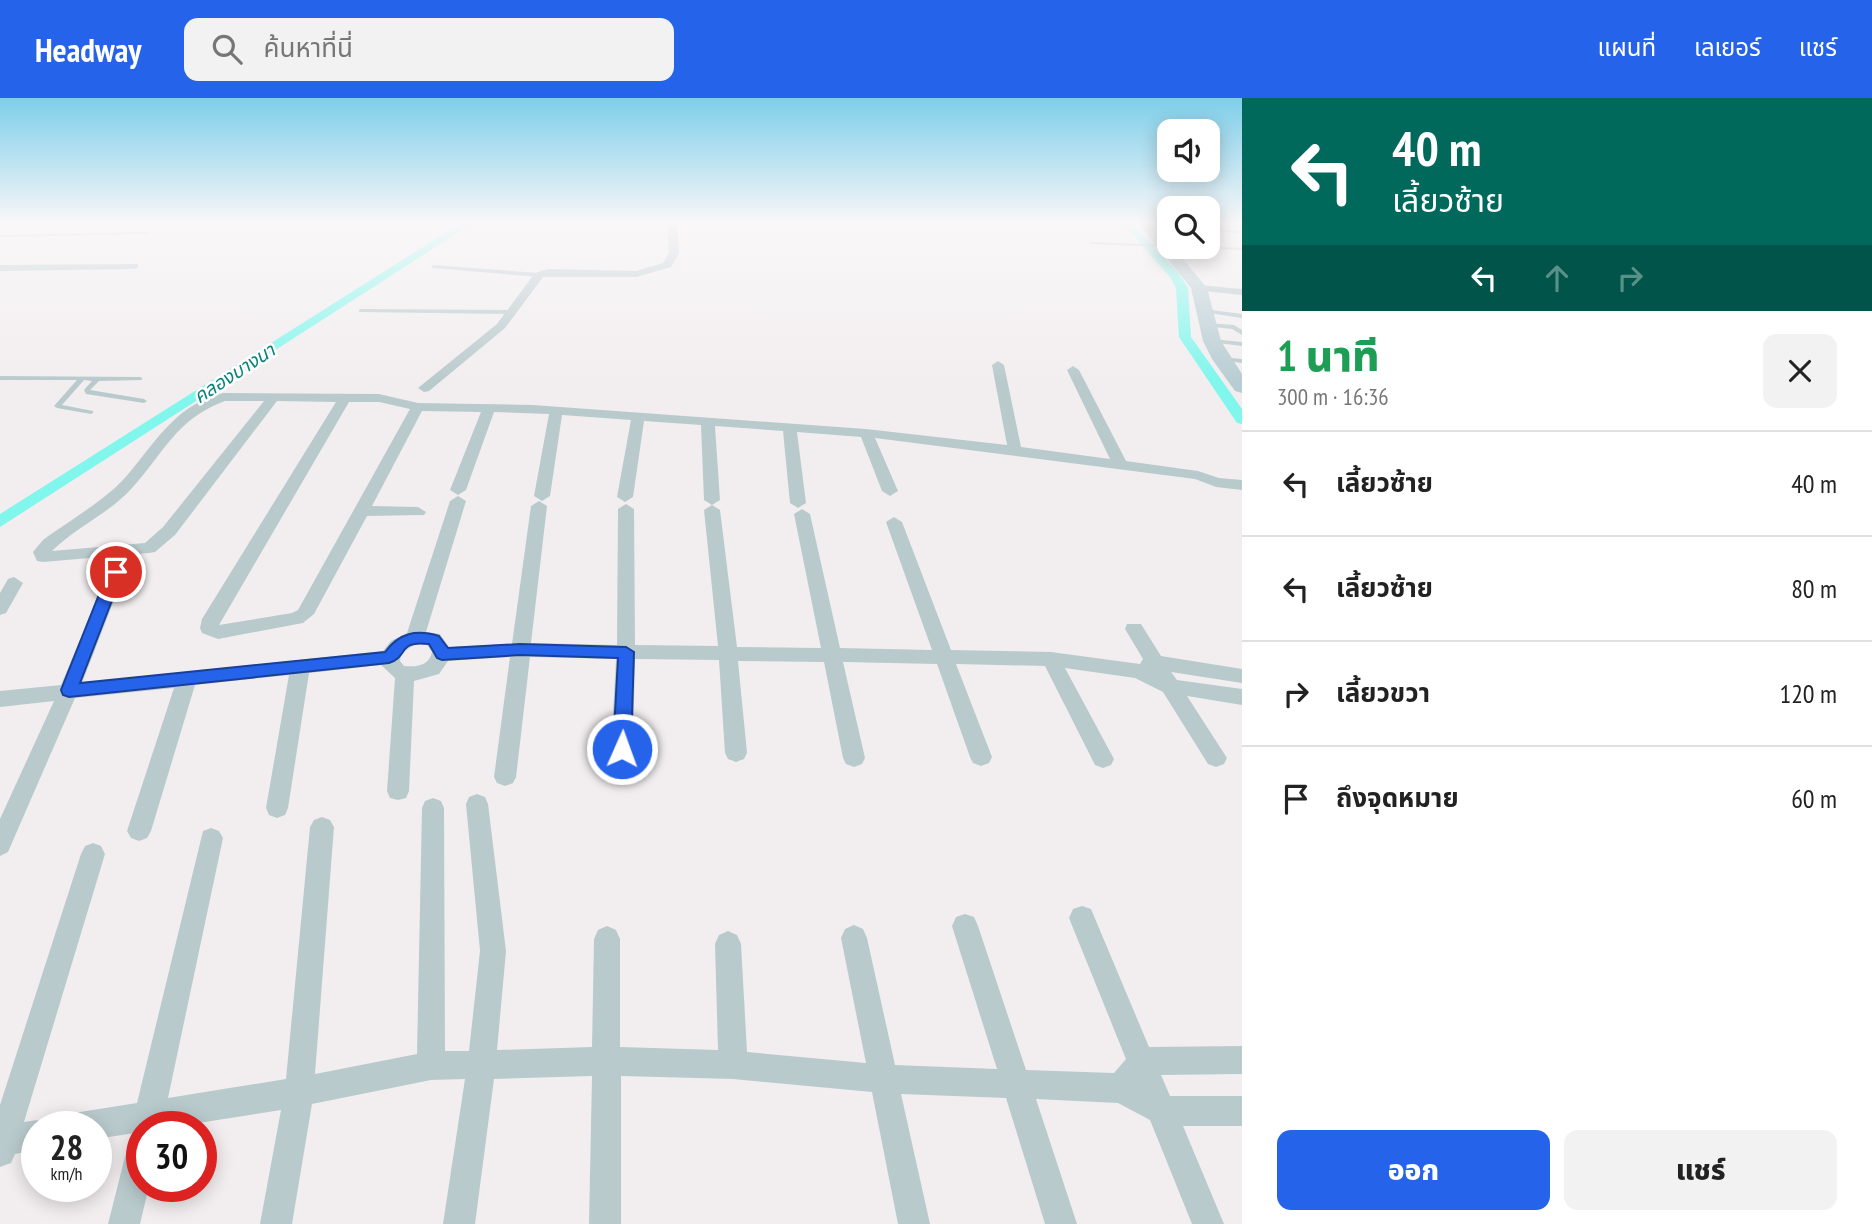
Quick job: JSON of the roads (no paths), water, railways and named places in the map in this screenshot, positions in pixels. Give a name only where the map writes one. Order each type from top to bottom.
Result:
[{"type":"street","points":[[424,388],[501,326],[539,276]]},
{"type":"street","points":[[1188,276],[1199,288],[1212,341],[1233,364],[1242,387]]},
{"type":"street","points":[[1199,288],[1242,292]]},
{"type":"street","points":[[998,365],[1015,451]]},
{"type":"street","points":[[1073,370],[1120,464]]},
{"type":"street","points":[[274,397],[169,531],[149,548],[43,558],[41,552],[49,544],[126,486],[164,436],[204,404],[223,397],[274,397],[345,397],[379,398],[418,407],[556,411],[708,424],[866,433],[1120,464],[1198,475],[1216,482],[1242,485]]},
{"type":"street","points":[[345,397],[211,619],[209,628],[218,632],[296,619],[305,614],[418,407]]},
{"type":"street","points":[[415,637],[458,496],[489,408]]},
{"type":"street","points":[[505,777],[520,650],[556,411]]},
{"type":"street","points":[[622,749],[626,652],[626,503],[638,419]]},
{"type":"street","points":[[708,424],[712,505],[736,753]]},
{"type":"street","points":[[790,429],[800,509],[854,758]]},
{"type":"street","points":[[866,433],[890,491]]},
{"type":"street","points":[[1198,475],[1212,472],[1242,476]]},
{"type":"street","points":[[360,511],[418,512]]},
{"type":"street","points":[[894,522],[941,656],[981,757]]},
{"type":"street","points":[[0,845],[69,690],[116,572]]},
{"type":"street","points":[[0,609],[13,583]]},
{"type":"street","points":[[1134,629],[1147,667],[1169,687],[1216,758]]},
{"type":"street","points":[[0,699],[389,657],[401,642],[415,637],[433,639],[439,644],[442,654]]},
{"type":"street","points":[[389,657],[393,668],[405,674],[430,669],[442,654],[520,650],[1051,659],[1242,676]]},
{"type":"street","points":[[1051,659],[1103,759]]},
{"type":"street","points":[[277,808],[300,666]]},
{"type":"street","points":[[398,791],[405,674]]},
{"type":"street","points":[[139,831],[187,679]]},
{"type":"street","points":[[1169,687],[1242,697]]},
{"type":"street","points":[[459,1224],[481,1067],[493,951],[477,804]]},
{"type":"street","points":[[431,1066],[433,808]]},
{"type":"street","points":[[276,1224],[299,1092],[322,827]]},
{"type":"street","points":[[151,1111],[211,838]]},
{"type":"street","points":[[1,1145],[93,854]]},
{"type":"street","points":[[1082,918],[1208,1224]]},
{"type":"street","points":[[965,926],[1061,1224]]},
{"type":"street","points":[[854,938],[914,1224]]},
{"type":"street","points":[[605,1224],[607,939]]},
{"type":"street","points":[[728,944],[733,1065]]},
{"type":"street","points":[[1142,1061],[1242,1060]]},
{"type":"street","points":[[201,1111],[431,1066],[481,1067],[607,1061],[733,1065],[883,1079],[1122,1088],[1163,1111],[1242,1111]]},
{"type":"street","points":[[1122,1088],[1142,1061]]},
{"type":"street","points":[[1,1145],[21,1139]]},
{"type":"street","points":[[124,1224],[129,1202]]},
{"type":"lane","points":[[360,311],[512,313]]},
{"type":"lane","points":[[1206,318],[1242,316]]},
{"type":"lane","points":[[1206,318],[1234,327],[1242,333]]},
{"type":"lane","points":[[1212,341],[1242,344]]},
{"type":"lane","points":[[0,378],[140,379]]},
{"type":"lane","points":[[83,378],[57,406],[91,412]]},
{"type":"lane","points":[[98,378],[87,390],[88,393],[144,401]]},
{"type":"waterway","name":"คลองบางนา","points":[[0,522],[386,276]]},
{"type":"waterway","points":[[1175,276],[1182,288],[1185,337],[1242,420]]}]
